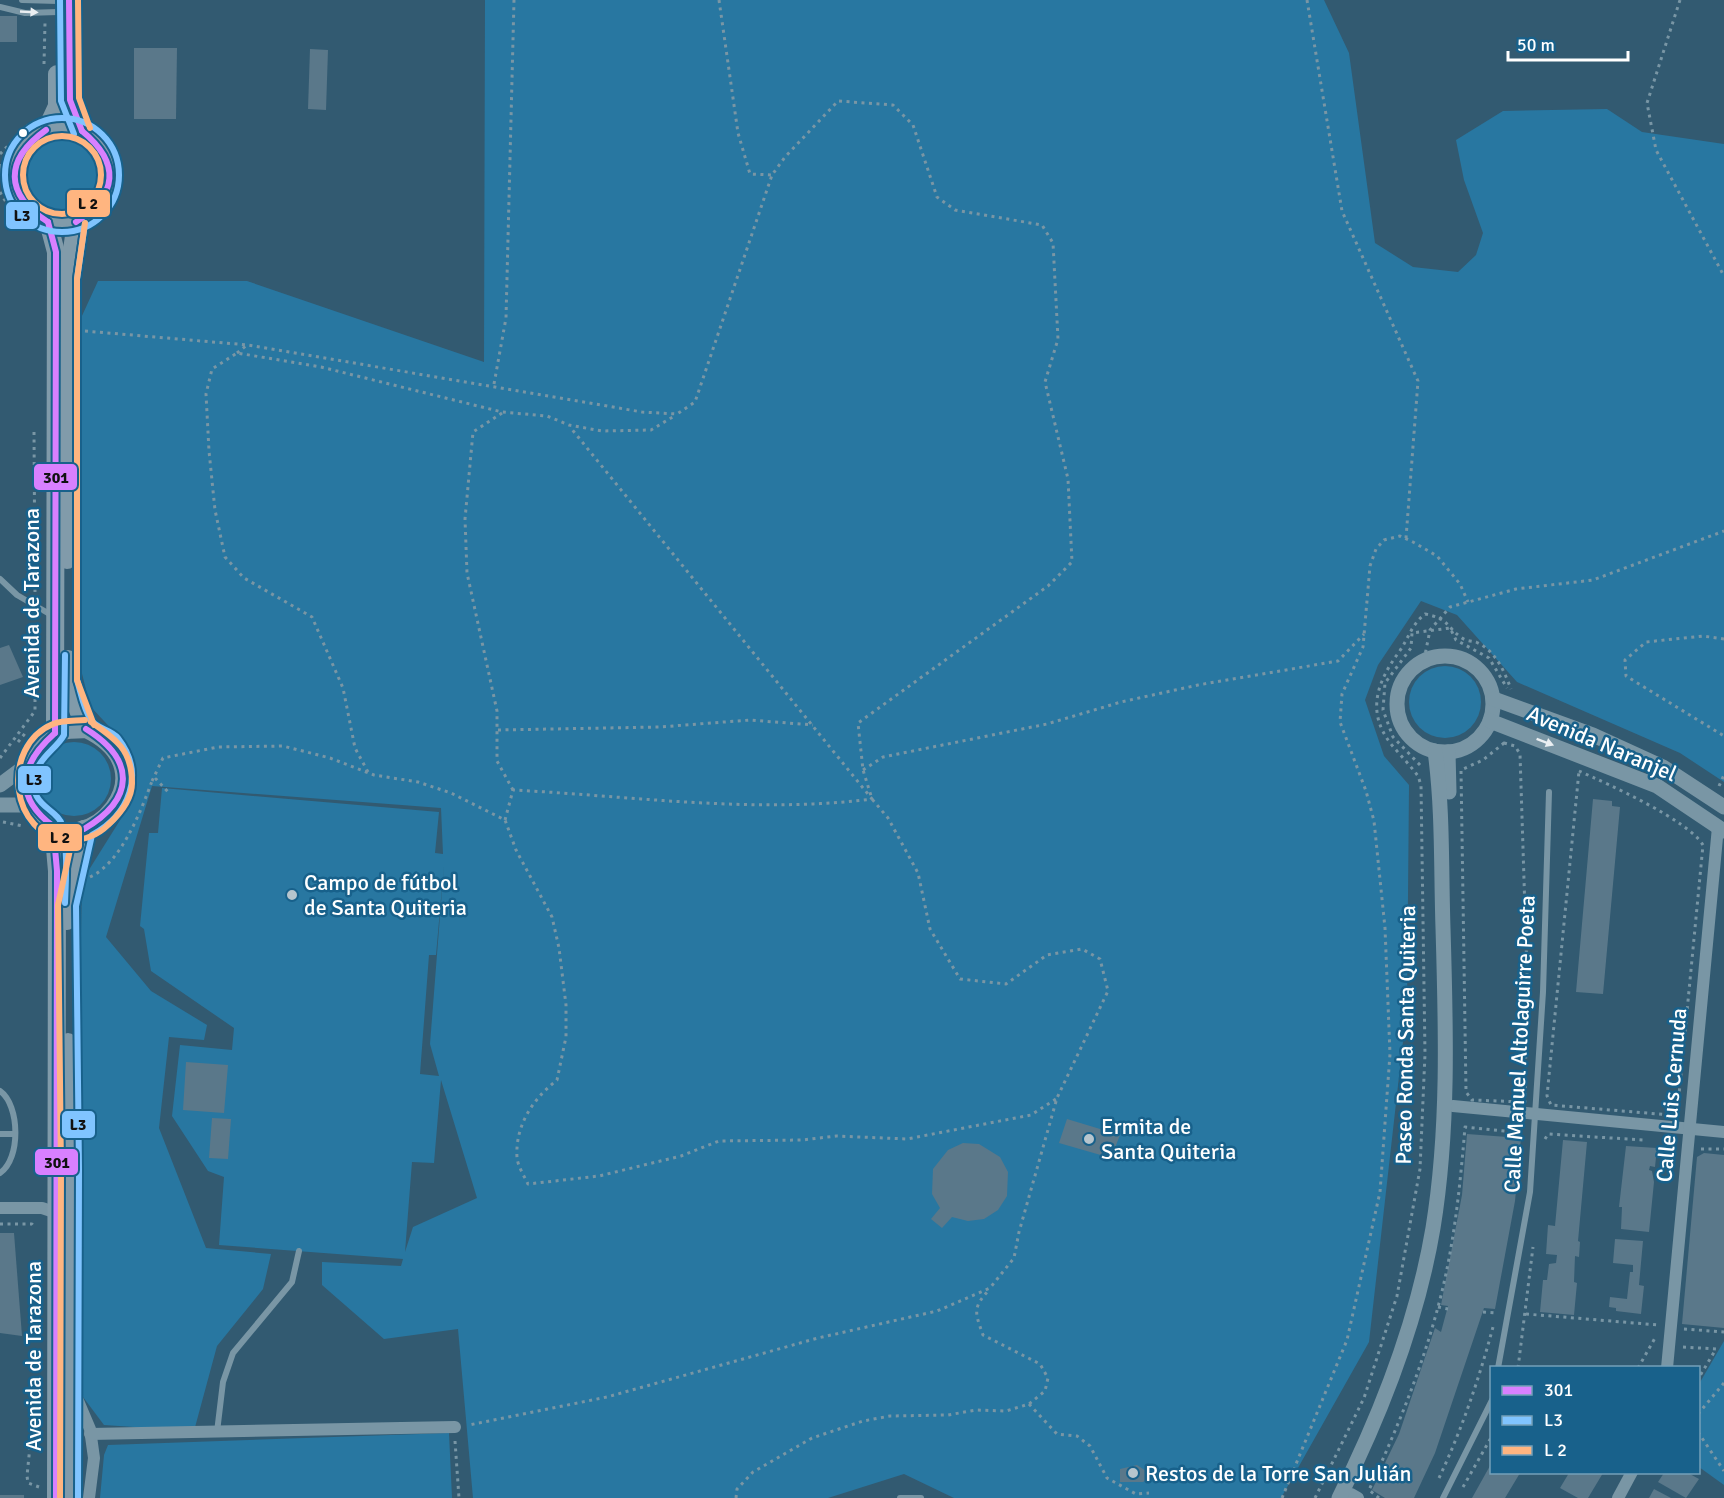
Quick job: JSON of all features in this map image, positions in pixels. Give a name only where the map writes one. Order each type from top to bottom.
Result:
[{"type":"main road","points":[[39,125],[82,131],[96,141],[105,154],[110,170],[109,187],[96,208],[76,222],[48,222],[33,214],[22,202],[7,171],[39,125],[57,106],[57,5]]},
{"type":"main road","points":[[57,5],[70,100],[82,131]]},
{"type":"main road","name":"Avenida de Tarazona","points":[[48,222],[56,252],[55,733]]},
{"type":"main road","name":"Avenida de Tarazona","points":[[76,222],[68,278],[68,681],[74,703],[86,729]]},
{"type":"main road","points":[[86,729],[108,741],[116,752],[123,770],[123,789],[116,806],[104,820],[84,829],[68,830],[40,819],[27,793],[27,765],[33,753],[55,733],[86,729]]},
{"type":"main road","name":"Avenida de Tarazona","points":[[48,1494],[57,1213],[57,871],[53,826]]},
{"type":"main road","name":"Avenida de Tarazona","points":[[69,1498],[67,905],[84,829]]},
{"type":"street","points":[[1446,655],[1469,661],[1486,677],[1494,699],[1491,721],[1481,736],[1466,747],[1442,752],[1419,744],[1406,732],[1398,713],[1398,692],[1407,673],[1424,660],[1446,655]]},
{"type":"street","name":"Avenida Naranjel","points":[[1494,699],[1593,735],[1663,767],[1724,807]]},
{"type":"street","name":"Avenida Naranjel","points":[[1491,721],[1657,786],[1721,829]]},
{"type":"street","name":"Paseo Ronda Santa Quiteria","points":[[1349,1497],[1372,1452],[1403,1374],[1425,1297],[1446,1185],[1453,1106],[1442,752]]},
{"type":"street","name":"Paseo Ronda Santa Quiteria","points":[[1349,1497],[1365,1447],[1401,1354],[1419,1296],[1437,1198],[1444,1096],[1445,1019],[1442,752]]},
{"type":"street","points":[[0,785],[27,765]]},
{"type":"street","points":[[0,805],[32,805]]},
{"type":"street","name":"Calle Luis Cernuda","points":[[1667,1366],[1688,1128],[1721,829]]},
{"type":"street","points":[[1453,1106],[1536,1116],[1724,1132]]},
{"type":"street","points":[[0,1208],[42,1208],[57,1213]]},
{"type":"street","name":"Avenida de Tarazona","points":[[70,1379],[90,1434],[94,1458],[89,1498]]},
{"type":"street","points":[[90,1434],[455,1427]]},
{"type":"street","points":[[1618,1498],[1631,1474]]},
{"type":"lane","points":[[21,0],[57,5]]},
{"type":"lane","points":[[0,7],[25,13],[57,5]]},
{"type":"lane","points":[[0,579],[17,596],[56,619]]},
{"type":"lane","name":"Calle Manuel Altolaguirre Poeta","points":[[1498,1366],[1530,1192],[1536,1116],[1549,792]]},
{"type":"lane","points":[[0,1091],[7,1096],[14,1108],[12,1159],[0,1173]]},
{"type":"lane","points":[[0,1134],[14,1134]]},
{"type":"lane","points":[[217,1432],[223,1382],[233,1353],[292,1282],[299,1251]]},
{"type":"lane","points":[[1443,1498],[1490,1402]]},
{"type":"lane","points":[[900,1498],[921,1498]]},
{"type":"path","points":[[494,385],[506,318],[514,0]]},
{"type":"path","points":[[719,0],[738,133],[750,174],[772,176]]},
{"type":"path","points":[[1307,0],[1342,211],[1418,381],[1406,538]]},
{"type":"path","points":[[1680,0],[1647,104],[1656,150],[1724,276]]},
{"type":"path","points":[[44,71],[57,5]]},
{"type":"path","points":[[237,353],[321,367],[502,412],[548,417],[569,425],[602,431],[651,430],[695,402],[772,176],[784,157],[838,101],[893,105],[913,125],[937,197],[955,210],[1042,225],[1053,243],[1058,339],[1045,382],[1060,454],[1068,479],[1072,562],[1048,586],[858,723],[863,770],[872,799]]},
{"type":"path","points":[[0,154],[39,125]]},
{"type":"path","points":[[68,333],[82,331],[127,334],[248,345],[494,385],[642,412],[676,414]]},
{"type":"path","points":[[248,345],[212,369],[206,394],[215,510],[225,557],[244,578],[312,617],[343,688],[355,748],[369,773]]},
{"type":"path","points":[[502,412],[472,432],[465,519],[467,573],[498,711],[497,761],[513,790],[505,820],[516,850],[552,917],[566,1005],[566,1037],[557,1080],[537,1096],[520,1129],[517,1159],[528,1184],[599,1176],[681,1156],[719,1141],[802,1140],[836,1136],[907,1140],[1031,1115],[1057,1098]]},
{"type":"path","points":[[569,425],[888,818],[918,873],[930,929],[960,979],[1006,984],[1047,955],[1082,949],[1100,959],[1108,991],[1057,1098],[1019,1232],[1014,1258],[978,1302],[975,1312],[983,1335],[1040,1364],[1048,1378],[1045,1392],[1029,1404],[1006,1411],[976,1410],[948,1415],[890,1416],[863,1420],[812,1438],[753,1472],[737,1489],[736,1498]]},
{"type":"path","points":[[1424,660],[1430,630],[1450,607],[1516,588],[1593,580],[1724,531]]},
{"type":"path","points":[[1282,1498],[1347,1340],[1380,1192],[1390,1054],[1385,928],[1374,821],[1366,791],[1340,722],[1342,694],[1363,647],[1370,566],[1376,549],[1384,540],[1400,536],[1406,538],[1437,556],[1460,584],[1468,602]]},
{"type":"path","points":[[1423,769],[1393,737],[1385,719],[1383,699],[1385,683],[1411,648],[1412,633],[1430,630]]},
{"type":"path","points":[[863,770],[884,757],[1047,724],[1143,697],[1198,685],[1338,661],[1365,632]]},
{"type":"path","points":[[1724,639],[1703,636],[1647,642],[1625,660],[1626,676],[1724,736]]},
{"type":"path","points":[[497,730],[660,727],[750,720],[813,725]]},
{"type":"path","points":[[1504,743],[1519,749],[1520,762],[1527,962],[1525,1102],[1472,1100],[1466,1092],[1461,770],[1483,760],[1504,743]]},
{"type":"path","points":[[90,878],[105,867],[122,844],[136,820],[163,758],[218,747],[283,746],[330,758],[369,773],[418,782],[451,793],[505,820]]},
{"type":"path","points":[[1579,771],[1647,804],[1697,835],[1703,845],[1702,852],[1678,1105],[1670,1115],[1551,1105],[1547,1096],[1579,771]]},
{"type":"path","points":[[1716,790],[1724,776]]},
{"type":"path","points":[[152,781],[156,779],[169,793]]},
{"type":"path","points":[[1426,779],[1428,830]]},
{"type":"path","points":[[513,790],[820,806],[872,799]]},
{"type":"path","points":[[1523,1142],[1524,1133]]},
{"type":"path","points":[[1543,1143],[1548,1134],[1648,1140]]},
{"type":"path","points":[[0,1224],[32,1224],[35,1227]]},
{"type":"path","points":[[1518,1366],[1533,1246]]},
{"type":"path","points":[[459,1498],[455,1427],[607,1397],[818,1338],[937,1311],[990,1288]]},
{"type":"path","points":[[1402,1301],[1404,1292]]},
{"type":"path","points":[[1438,1307],[1448,1309]]},
{"type":"path","points":[[1439,1479],[1457,1440],[1480,1374],[1497,1312],[1483,1312]]},
{"type":"path","points":[[1526,1314],[1658,1326]]},
{"type":"path","points":[[1639,1366],[1657,1335],[1659,1315]]},
{"type":"path","points":[[1680,1329],[1724,1332]]},
{"type":"path","points":[[1678,1347],[1716,1349],[1700,1376]]},
{"type":"path","points":[[1700,1412],[1724,1383]]},
{"type":"path","points":[[1366,1407],[1374,1387]]},
{"type":"path","points":[[1029,1404],[1057,1434],[1077,1436],[1089,1446],[1107,1478],[1136,1494],[1149,1493]]},
{"type":"path","points":[[1700,1435],[1724,1471]]},
{"type":"path","points":[[1462,1488],[1490,1438]]},
{"type":"path","name":"Avenida de Tarazona","points":[[27,1476],[28,1483],[36,1485],[48,1494]]},
{"type":"shaded area","points":[[485,0],[1324,0],[1349,53],[1375,243],[1413,267],[1458,272],[1476,255],[1483,233],[1464,180],[1456,140],[1503,111],[1607,109],[1642,132],[1724,144],[1724,782],[1680,753],[1517,682],[1457,615],[1421,601],[1378,665],[1365,700],[1384,756],[1409,785],[1407,1006],[1369,1342],[1281,1498],[954,1498],[904,1474],[828,1498],[473,1498],[458,1329],[384,1339],[322,1285],[322,1262],[401,1266],[403,1259],[219,1245],[224,1177],[208,1171],[172,1116],[180,1045],[232,1050],[234,1028],[151,971],[144,929],[140,926],[149,833],[158,833],[162,788],[439,812],[435,853],[443,854],[441,808],[152,786],[106,937],[151,991],[207,1025],[204,1040],[169,1037],[159,1128],[206,1248],[271,1254],[263,1289],[217,1346],[194,1431],[104,1425],[80,1393],[77,1144],[82,881],[132,801],[136,770],[117,735],[90,706],[74,641],[81,318],[98,281],[247,281],[484,362]],"holes":[[[444,865],[430,1044],[439,1076],[420,1074],[429,955],[436,955]],[[441,1080],[477,1198],[413,1227],[405,1252],[412,1162],[434,1163]]]},
{"type":"shaded area","points":[[64,139],[85,145],[95,155],[101,176],[95,197],[85,207],[64,213],[43,207],[33,197],[27,176],[33,155],[43,145]]},
{"type":"shaded area","points":[[1445,666],[1465,672],[1475,682],[1481,702],[1475,722],[1465,732],[1445,738],[1425,732],[1415,722],[1409,702],[1415,682],[1425,672]]},
{"type":"shaded area","points":[[74,742],[95,748],[105,758],[111,779],[105,800],[95,810],[74,816],[53,810],[43,800],[37,779],[43,758],[53,748]]},
{"type":"shaded area","points":[[1724,1341],[1724,1485],[1700,1468],[1700,1382]]},
{"type":"shaded area","points":[[449,1433],[452,1498],[100,1498],[104,1455],[108,1445]]},
{"type":"building","points":[[0,16],[17,16],[17,42],[0,42]]},
{"type":"building","points":[[134,48],[177,48],[176,119],[134,119]]},
{"type":"building","points":[[310,49],[328,50],[326,110],[308,109]]},
{"type":"building","points":[[9,645],[23,677],[0,685],[0,648]]},
{"type":"building","points":[[1593,799],[1612,801],[1612,806],[1620,807],[1603,994],[1576,992]]},
{"type":"building","points":[[186,1062],[228,1065],[224,1113],[183,1110]]},
{"type":"building","points":[[212,1118],[231,1119],[228,1159],[209,1158]]},
{"type":"building","name":"Ermita de Santa Quiteria","points":[[1067,1119],[1120,1135],[1111,1158],[1059,1143]]},
{"type":"building","points":[[1467,1134],[1521,1138],[1515,1201],[1495,1309],[1484,1308],[1435,1453],[1414,1498],[1385,1498],[1372,1490],[1399,1434],[1435,1328],[1441,1332],[1448,1306],[1441,1305],[1462,1195]]},
{"type":"building","points":[[1563,1140],[1587,1142],[1578,1241],[1580,1242],[1579,1257],[1575,1256],[1574,1282],[1577,1283],[1574,1315],[1540,1312],[1543,1280],[1547,1280],[1549,1264],[1556,1263],[1557,1255],[1546,1254],[1548,1225],[1555,1226]]},
{"type":"building","points":[[963,1143],[979,1144],[1000,1157],[1008,1172],[1007,1196],[998,1210],[984,1219],[968,1221],[952,1217],[942,1228],[931,1219],[940,1208],[932,1194],[933,1169],[948,1150]]},
{"type":"building","points":[[1626,1146],[1657,1148],[1655,1167],[1650,1166],[1649,1170],[1652,1171],[1654,1182],[1649,1232],[1621,1229],[1622,1207],[1619,1207]]},
{"type":"building","points":[[1704,1153],[1724,1155],[1724,1328],[1682,1324],[1697,1157]]},
{"type":"building","points":[[0,1233],[14,1233],[22,1336],[0,1333]]},
{"type":"building","points":[[1615,1239],[1643,1241],[1639,1285],[1644,1286],[1641,1314],[1616,1311],[1616,1308],[1609,1307],[1610,1297],[1627,1299],[1630,1272],[1633,1272],[1633,1265],[1613,1263]]},
{"type":"building","name":"Restos de la Torre San Julián","points":[[1137,1465],[1146,1471],[1146,1480],[1120,1482],[1120,1469]]},
{"type":"building","points":[[1490,1466],[1490,1474],[1519,1474],[1505,1498],[1472,1498]]},
{"type":"building","points":[[1568,1474],[1602,1474],[1588,1498],[1578,1498],[1560,1488]]},
{"type":"building","points":[[1663,1474],[1690,1474],[1699,1479],[1686,1498],[1658,1482]]},
{"type":"building","points":[[1654,1489],[1671,1498],[1649,1498]]},
{"type":"building","points":[[0,1495],[24,1495],[24,1498],[0,1498]]},
{"type":"transit line","name":"L3","points":[[60,0],[61,101],[74,134]]},
{"type":"transit line","name":"301","points":[[69,0],[70,100],[82,131]]},
{"type":"transit line","points":[[78,0],[79,98],[90,128]]},
{"type":"transit line","name":"L3","points":[[62,118],[84,123],[102,135],[114,153],[119,175],[114,197],[102,215],[84,227],[62,232],[40,227],[22,215],[10,197],[5,175],[10,153],[22,135],[40,123],[62,118]]},
{"type":"transit line","name":"301","points":[[46,130],[22,153],[15,177],[23,200],[48,222]]},
{"type":"transit line","name":"301","points":[[76,222],[100,201],[107,190],[109,178],[108,167],[103,155],[95,143],[82,131]]},
{"type":"transit line","points":[[62,136],[77,139],[94,153],[101,175],[98,190],[84,207],[62,214],[47,211],[30,197],[23,175],[26,160],[40,143],[62,136]]},
{"type":"transit line","name":"301","points":[[48,222],[56,252],[55,733]]},
{"type":"transit line","name":"L3","points":[[78,1498],[79,1169],[76,906],[92,835],[105,827],[124,805],[132,779],[131,766],[126,752],[115,735],[91,720],[77,680],[77,279],[85,223]]},
{"type":"transit line","points":[[85,223],[77,279],[77,680],[94,725]]},
{"type":"transit line","name":"L3","points":[[65,655],[64,735],[39,765],[34,783],[38,799],[55,814],[62,825],[66,854],[65,903]]},
{"type":"transit line","points":[[85,720],[53,724],[36,735],[25,751],[19,770],[19,790],[24,808],[34,824],[50,835],[70,840],[95,834],[104,829],[117,816],[130,795],[131,772],[126,754],[115,740],[91,722]]},
{"type":"transit line","name":"301","points":[[84,829],[113,805],[120,792],[123,779],[121,766],[114,753],[86,729]]},
{"type":"transit line","name":"301","points":[[53,826],[40,815],[32,803],[27,792],[26,780],[28,768],[34,756],[55,733]]},
{"type":"transit line","name":"301","points":[[53,826],[57,871],[56,1498]]},
{"type":"transit line","points":[[60,1498],[61,1169],[58,905],[75,827]]},
{"type":"place","name":"Campo de fútbol de Santa Quiteria","points":[[292,895]]},
{"type":"place","name":"Ermita de Santa Quiteria","points":[[1089,1139]]},
{"type":"place","name":"Restos de la Torre San Julián","points":[[1133,1473]]}]
